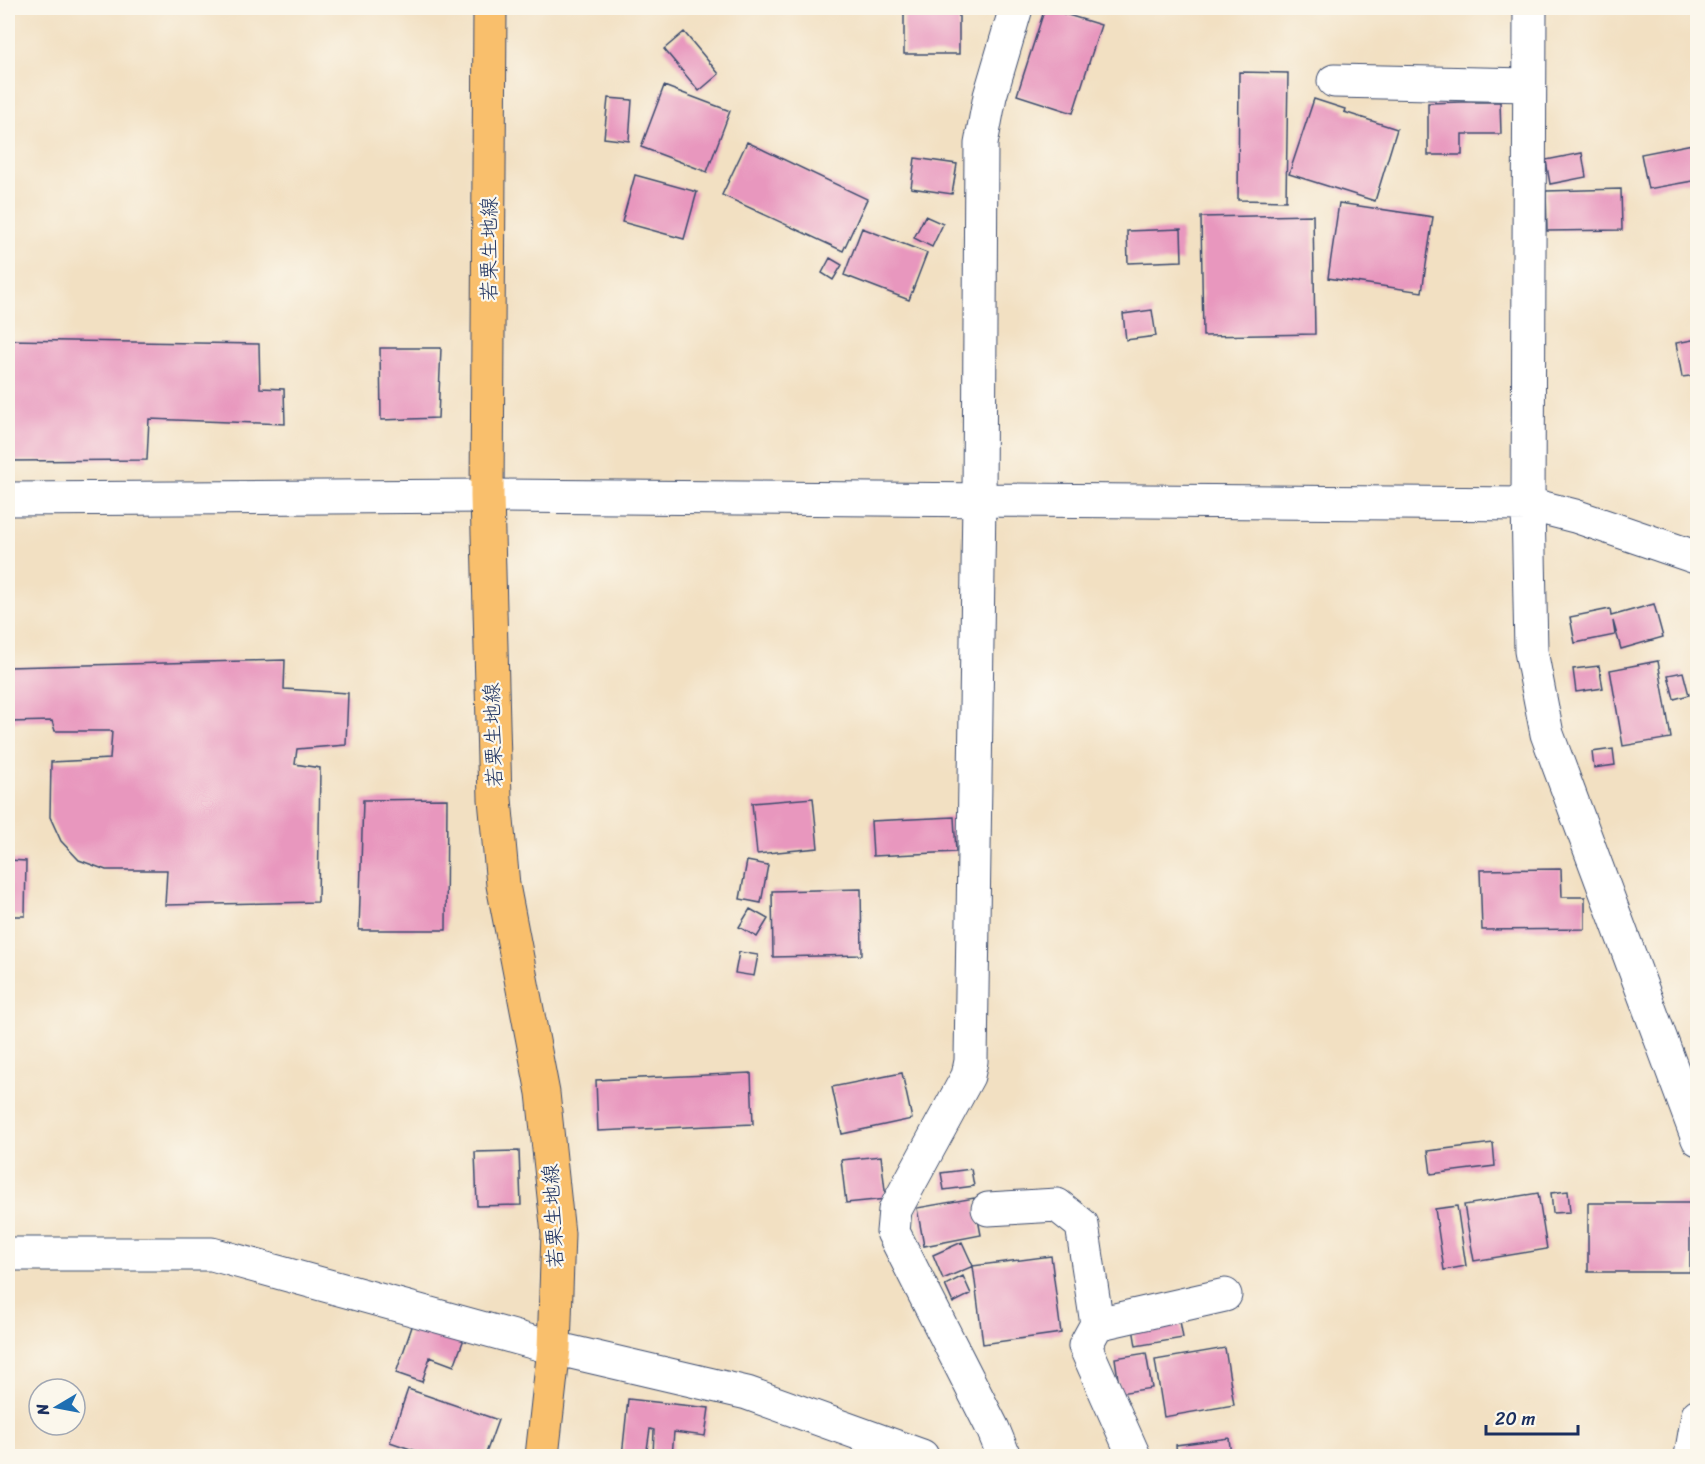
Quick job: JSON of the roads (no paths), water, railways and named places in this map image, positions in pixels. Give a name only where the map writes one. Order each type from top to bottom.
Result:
[{"type":"main road","name":"若栗生地線","points":[[490,8],[487,496],[495,799],[503,885],[543,1093],[558,1234],[554,1348],[542,1456]]},
{"type":"street","points":[[1004,1456],[993,1429],[893,1232],[895,1210],[968,1076],[971,1061],[979,499],[981,144],[990,96],[1016,8]]},
{"type":"street","points":[[1530,8],[1528,504],[1531,651],[1547,734],[1698,1139]]},
{"type":"street","points":[[1334,81],[1530,85]]},
{"type":"street","points":[[8,499],[487,496],[1528,504],[1575,516],[1698,558]]},
{"type":"street","points":[[988,1209],[1057,1205],[1082,1225],[1097,1324],[1085,1346],[1134,1456]]},
{"type":"street","points":[[8,1254],[212,1254],[554,1348],[747,1393],[922,1456]]},
{"type":"street","points":[[1097,1324],[1225,1294]]},
{"type":"street","points":[[1691,1456],[1698,1415]]}]
